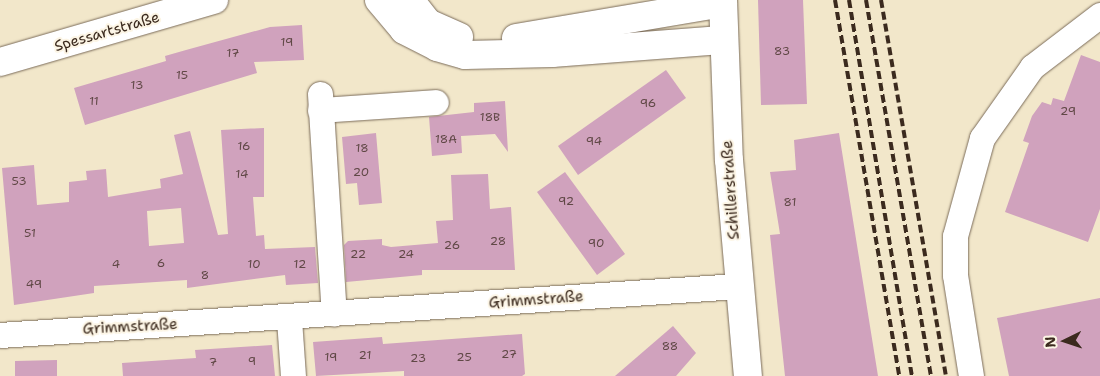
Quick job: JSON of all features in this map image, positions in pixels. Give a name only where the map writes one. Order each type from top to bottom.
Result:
[{"type":"main road","name":"Spessartstraße","points":[[0,62],[214,0]]},
{"type":"main road","points":[[358,0],[436,47],[482,56],[722,40]]},
{"type":"main road","points":[[379,0],[395,24]]},
{"type":"main road","points":[[410,0],[456,37],[495,41],[723,2]]},
{"type":"main road","name":"Schillerstraße","points":[[723,2],[722,40],[738,286],[748,376]]},
{"type":"street","points":[[971,376],[955,275],[955,236],[982,138],[1032,67],[1100,15]]},
{"type":"street","points":[[334,314],[320,102],[436,102]]},
{"type":"street","name":"Grimmstraße","points":[[0,335],[289,318],[738,286]]},
{"type":"street","points":[[289,318],[293,376]]},
{"type":"building","points":[[758,0],[803,0],[807,104],[761,105]]},
{"type":"building","points":[[302,25],[304,60],[254,62],[257,73],[85,125],[74,88],[166,61],[165,56],[186,50],[270,27]]},
{"type":"building","points":[[1081,55],[1100,62],[1100,209],[1088,242],[1005,212],[1029,143],[1023,141],[1032,116],[1042,102],[1051,105],[1053,98],[1064,101]]},
{"type":"building","points":[[666,70],[686,98],[578,175],[558,146]]},
{"type":"building","points":[[505,101],[508,152],[495,134],[461,136],[462,153],[432,156],[429,117],[474,112],[474,103]]},
{"type":"building","points":[[264,128],[264,197],[253,197],[256,236],[264,235],[265,249],[315,247],[318,283],[286,285],[285,275],[187,288],[187,280],[94,286],[94,293],[14,305],[2,168],[34,165],[37,205],[69,202],[69,182],[87,180],[86,171],[106,169],[108,197],[161,188],[160,179],[183,174],[174,135],[190,131],[218,235],[228,234],[221,130]],"holes":[[[181,208],[184,243],[149,246],[147,211]]]},
{"type":"building","points":[[376,133],[382,203],[359,205],[357,183],[346,184],[342,137]]},
{"type":"building","points":[[839,133],[878,376],[785,376],[770,235],[780,234],[770,172],[796,170],[794,140]]},
{"type":"building","points":[[565,172],[625,254],[597,275],[537,192]]},
{"type":"building","points":[[488,174],[490,209],[511,207],[515,270],[422,270],[422,275],[346,282],[344,245],[348,241],[382,239],[382,245],[391,247],[438,243],[436,221],[453,220],[451,175]]},
{"type":"building","points":[[1100,298],[1100,376],[1009,376],[997,318]]},
{"type":"building","points":[[673,326],[696,353],[676,376],[615,376]]},
{"type":"building","points":[[522,334],[525,374],[522,376],[404,376],[404,371],[316,376],[313,342],[382,337],[383,344]]},
{"type":"building","points":[[272,345],[275,376],[123,376],[122,363],[196,358],[195,350]]},
{"type":"building","points":[[57,360],[57,376],[15,376],[15,361]]},
{"type":"railway","points":[[835,0],[899,376]]},
{"type":"railway","points":[[849,0],[912,376]]},
{"type":"railway","points":[[866,0],[931,376]]},
{"type":"railway","points":[[881,0],[946,376]]}]
